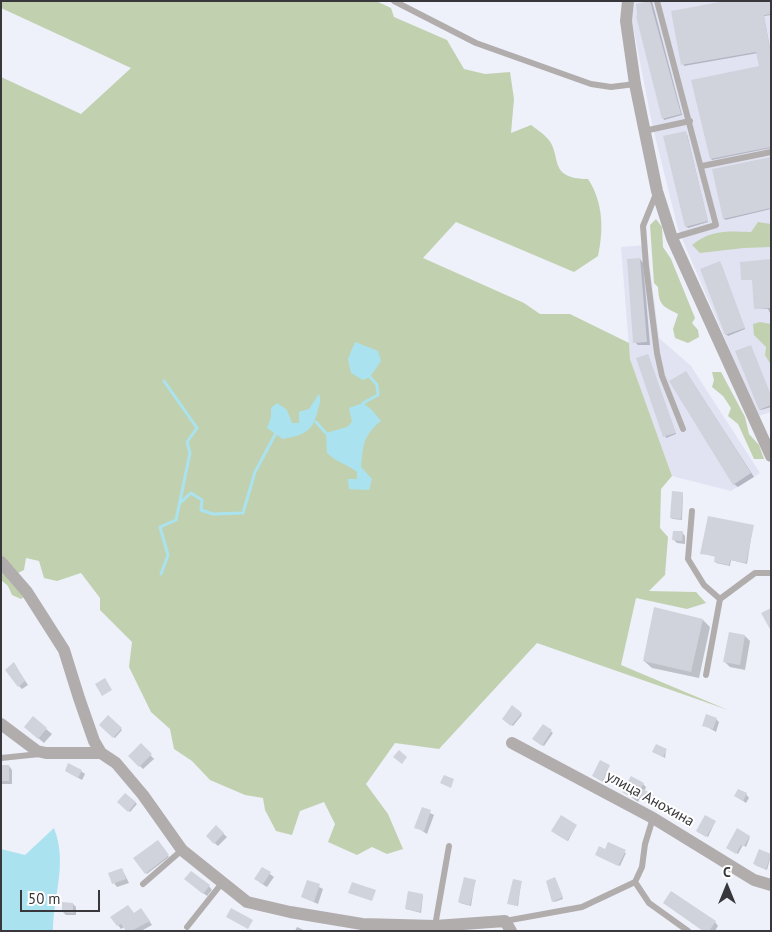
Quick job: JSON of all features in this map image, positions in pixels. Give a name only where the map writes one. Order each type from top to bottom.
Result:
[{"type":"street","points":[[628,1],[626,22],[635,84],[657,191],[672,238],[771,456]]},
{"type":"street","points":[[756,425],[771,426]]},
{"type":"street","points":[[1,562],[27,592],[64,650],[94,741],[101,753],[116,763],[143,795],[182,850],[246,902],[290,912],[362,924],[508,926]]},
{"type":"street","points":[[1,724],[37,750],[46,753],[101,753]]},
{"type":"street","name":"улица Анохина","points":[[512,743],[654,818],[754,880],[771,885]]},
{"type":"lane","points":[[394,1],[476,43],[591,84],[611,87],[635,84]]},
{"type":"lane","points":[[657,1],[690,120],[716,225],[672,238]]},
{"type":"lane","points":[[644,131],[690,120]]},
{"type":"lane","points":[[702,166],[771,152]]},
{"type":"lane","points":[[657,191],[644,226],[646,266],[657,353],[662,376],[683,429]]},
{"type":"lane","points":[[692,511],[688,559],[704,585],[720,599]]},
{"type":"lane","points":[[706,675],[720,599],[755,573],[771,573]]},
{"type":"lane","points":[[1,758],[46,753]]},
{"type":"lane","points":[[508,926],[582,908],[635,882],[642,867],[645,844],[654,818]]},
{"type":"lane","points":[[435,926],[449,846]]},
{"type":"lane","points":[[143,884],[182,850]]},
{"type":"lane","points":[[635,882],[649,903],[688,931]]},
{"type":"lane","points":[[187,927],[222,883]]},
{"type":"shaded area","points":[[633,1],[771,1],[771,326],[758,327],[771,361],[771,412],[758,416],[678,229],[652,124],[632,21]]},
{"type":"shaded area","points":[[647,245],[659,338],[691,366],[760,473],[731,491],[672,476],[630,359],[621,247]]},
{"type":"green space","points":[[1,1],[376,1],[391,8],[394,17],[447,40],[464,69],[485,74],[510,72],[514,99],[511,133],[531,125],[544,134],[552,144],[558,164],[566,175],[588,179],[597,197],[601,216],[598,256],[574,272],[456,222],[423,258],[524,303],[540,314],[570,314],[629,343],[630,359],[672,476],[661,489],[660,528],[668,537],[665,575],[649,591],[696,592],[706,603],[687,609],[636,598],[621,665],[728,710],[537,643],[439,749],[395,743],[366,784],[388,814],[403,849],[387,854],[372,847],[357,855],[328,842],[335,824],[324,802],[300,811],[292,835],[276,831],[265,810],[263,798],[245,795],[210,780],[192,761],[174,749],[170,729],[151,712],[129,667],[132,642],[100,610],[100,598],[81,573],[57,581],[44,578],[39,561],[26,558],[24,570],[18,573],[1,555],[1,77],[81,114],[131,68],[1,8]]},
{"type":"green space","points":[[656,219],[662,227],[663,247],[671,259],[695,318],[692,323],[698,330],[699,337],[688,343],[675,338],[673,329],[678,314],[662,304],[659,298],[658,287],[654,283],[650,225]]},
{"type":"green space","points":[[758,222],[771,224],[771,247],[700,253],[692,245],[699,240],[720,232],[751,232]]},
{"type":"green space","points":[[760,322],[771,324],[771,365],[765,355],[766,347],[754,335],[753,324]]},
{"type":"green space","points":[[712,372],[721,372],[745,417],[749,434],[759,445],[764,459],[754,459],[738,424],[728,416],[731,408],[723,396],[712,387],[714,380]]},
{"type":"green space","points":[[1,569],[25,596],[21,599],[12,595],[8,586],[1,580]]},
{"type":"water","points":[[355,342],[378,351],[381,361],[370,377],[363,380],[351,373],[348,359]]},
{"type":"water","points":[[319,394],[320,403],[315,420],[305,432],[283,439],[267,428],[271,417],[271,408],[277,403],[287,410],[292,423],[299,423],[299,412],[309,409]]},
{"type":"water","points":[[363,403],[381,421],[367,436],[363,447],[361,467],[372,479],[369,490],[349,489],[348,479],[357,479],[357,472],[327,453],[326,433],[347,427],[352,422],[349,408]]},
{"type":"water","points":[[54,828],[60,854],[60,867],[53,931],[1,931],[1,849],[25,855]]},
{"type":"building","points":[[650,1],[681,114],[662,119],[636,16],[636,4]]},
{"type":"building","points":[[725,1],[771,1],[771,14],[764,15],[771,54],[771,147],[710,159],[691,80],[759,66],[756,52],[681,65],[671,11]]},
{"type":"building","points":[[686,131],[708,221],[685,227],[663,136]]},
{"type":"building","points":[[771,157],[771,208],[723,219],[712,169]]},
{"type":"building","points":[[640,258],[647,342],[633,343],[627,259]]},
{"type":"building","points":[[771,259],[771,308],[754,309],[752,280],[741,280],[740,262]]},
{"type":"building","points":[[720,261],[745,328],[725,335],[700,269]]},
{"type":"building","points":[[751,345],[771,395],[771,405],[759,410],[735,351]]},
{"type":"building","points":[[648,354],[676,433],[663,437],[636,358]]},
{"type":"building","points":[[686,371],[751,473],[733,485],[669,381]]},
{"type":"building","points":[[672,491],[683,492],[681,519],[670,518]]},
{"type":"building","points":[[708,516],[754,525],[746,563],[730,560],[729,565],[714,562],[715,556],[700,554]]},
{"type":"building","points":[[673,531],[683,531],[682,541],[672,540]]},
{"type":"building","points":[[654,607],[703,619],[691,672],[643,661]]},
{"type":"building","points":[[771,608],[771,631],[761,613]]},
{"type":"building","points":[[729,632],[745,635],[740,665],[723,662]]},
{"type":"building","points":[[14,662],[25,681],[18,687],[5,670]]},
{"type":"building","points":[[105,678],[112,690],[102,696],[95,684]]},
{"type":"building","points":[[512,705],[522,713],[511,726],[502,719]]},
{"type":"building","points":[[706,714],[717,718],[713,729],[702,726]]},
{"type":"building","points":[[108,715],[122,728],[113,738],[99,725]]},
{"type":"building","points":[[33,716],[47,728],[38,739],[24,727]]},
{"type":"building","points":[[543,724],[552,730],[542,746],[532,739]]},
{"type":"building","points":[[141,743],[152,754],[139,767],[128,756]]},
{"type":"building","points":[[656,744],[667,749],[663,757],[652,752]]},
{"type":"building","points":[[399,750],[407,757],[402,764],[393,757]]},
{"type":"building","points":[[600,760],[610,765],[602,781],[592,776]]},
{"type":"building","points":[[68,763],[82,770],[78,778],[65,771]]},
{"type":"building","points":[[1,765],[9,765],[9,781],[1,781]]},
{"type":"building","points":[[444,775],[454,779],[451,788],[440,783]]},
{"type":"building","points":[[631,776],[644,783],[641,788],[655,796],[651,803],[637,795],[635,799],[622,792]]},
{"type":"building","points":[[738,789],[747,793],[743,801],[734,796]]},
{"type":"building","points":[[125,793],[136,802],[128,812],[117,802]]},
{"type":"building","points":[[660,800],[667,804],[664,811],[656,807]]},
{"type":"building","points":[[422,807],[431,810],[424,831],[414,828]]},
{"type":"building","points":[[561,815],[577,825],[567,841],[551,831]]},
{"type":"building","points":[[705,815],[716,821],[706,837],[696,831]]},
{"type":"building","points":[[216,825],[224,833],[214,844],[206,836]]},
{"type":"building","points":[[737,828],[750,836],[744,846],[741,845],[736,854],[726,848]]},
{"type":"building","points":[[158,840],[169,855],[145,874],[133,858]]},
{"type":"building","points":[[608,842],[626,850],[618,866],[595,855],[599,846],[605,849]]},
{"type":"building","points":[[759,849],[771,854],[766,869],[753,864]]},
{"type":"building","points":[[262,867],[271,872],[263,884],[254,879]]},
{"type":"building","points":[[122,868],[126,879],[112,884],[108,873]]},
{"type":"building","points":[[191,871],[210,885],[203,894],[184,879]]},
{"type":"building","points":[[464,877],[476,880],[470,905],[458,902]]},
{"type":"building","points":[[555,877],[563,897],[552,902],[546,881]]},
{"type":"building","points":[[513,879],[522,881],[517,906],[507,904]]},
{"type":"building","points":[[307,880],[320,884],[314,902],[301,897]]},
{"type":"building","points":[[352,882],[376,890],[372,901],[348,893]]},
{"type":"building","points":[[408,891],[423,894],[420,912],[405,909]]},
{"type":"building","points":[[671,891],[716,921],[709,931],[703,931],[663,903]]},
{"type":"building","points":[[62,902],[73,903],[73,913],[62,912]]},
{"type":"building","points":[[128,905],[134,913],[141,908],[150,921],[131,931],[126,931],[121,924],[117,926],[110,917]]},
{"type":"building","points":[[231,908],[253,920],[248,929],[226,917]]},
{"type":"waterway","points":[[363,403],[378,395],[377,385],[370,377]]},
{"type":"waterway","points":[[161,574],[168,555],[160,527],[176,520],[190,453],[187,442],[197,428],[164,381]]},
{"type":"waterway","points":[[316,422],[326,433]]},
{"type":"waterway","points":[[180,503],[191,493],[202,500],[201,510],[213,514],[243,513],[255,472],[276,433]]}]
